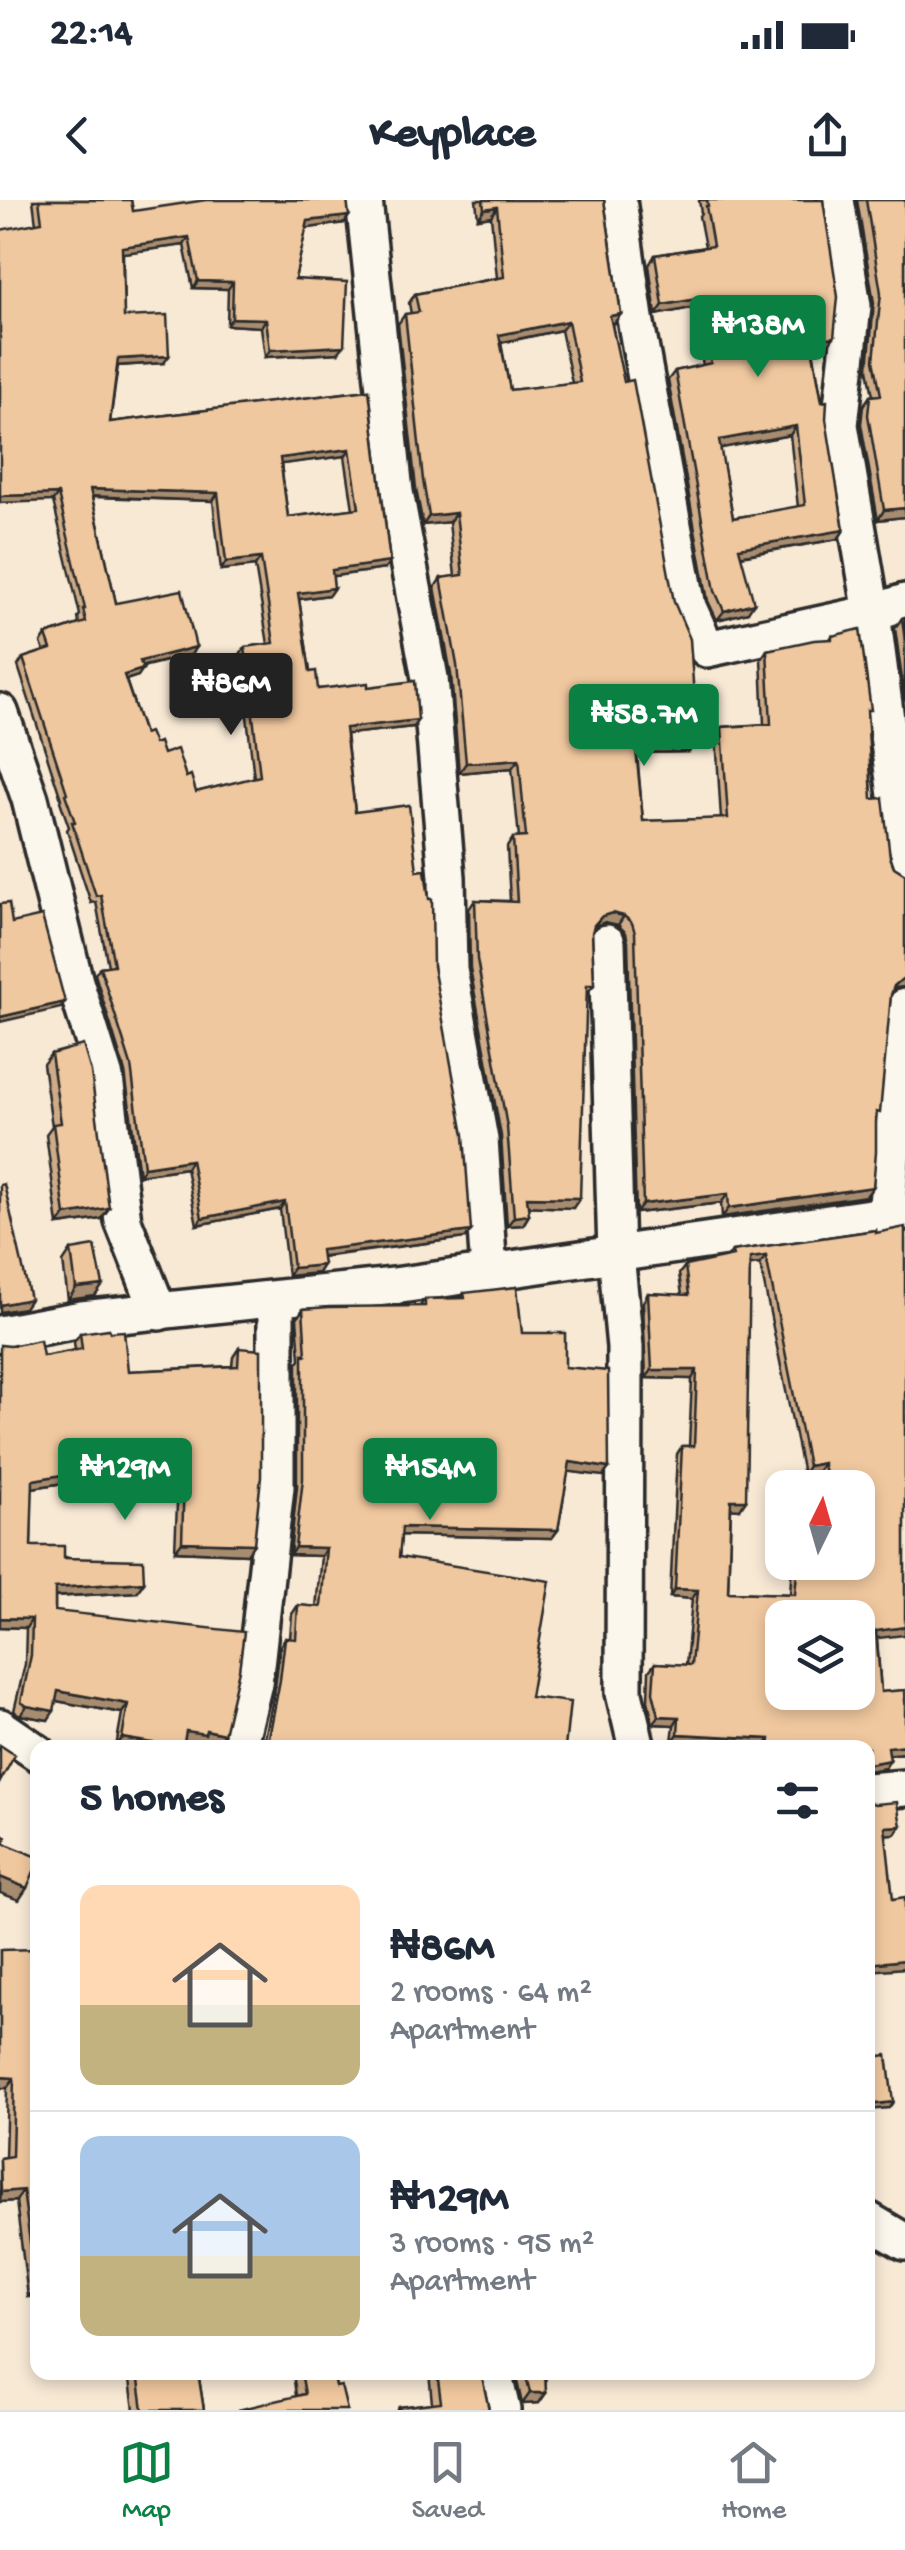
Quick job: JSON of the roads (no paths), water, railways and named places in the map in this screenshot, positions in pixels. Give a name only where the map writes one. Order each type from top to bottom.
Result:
[{"type":"street","points":[[364,200],[395,492],[430,678],[447,877],[450,970],[480,1140],[489,1272]]},
{"type":"street","points":[[618,200],[635,318],[688,607],[708,649],[889,608]]},
{"type":"street","points":[[836,200],[853,306],[840,425],[889,608],[905,864]]},
{"type":"street","points":[[0,712],[30,800],[75,982],[105,1078],[123,1221],[158,1312]]},
{"type":"street","points":[[606,943],[616,1254],[625,1347],[624,1693],[636,1740]]},
{"type":"street","points":[[0,1334],[82,1319],[394,1286],[895,1214],[905,1007]]},
{"type":"street","points":[[240,1740],[254,1683],[276,1487],[276,1299]]},
{"type":"street","points":[[0,1727],[30,1748]]},
{"type":"street","points":[[875,1790],[905,1788]]},
{"type":"street","points":[[875,2224],[905,2242]]},
{"type":"street","points":[[495,2380],[502,2410]]}]
